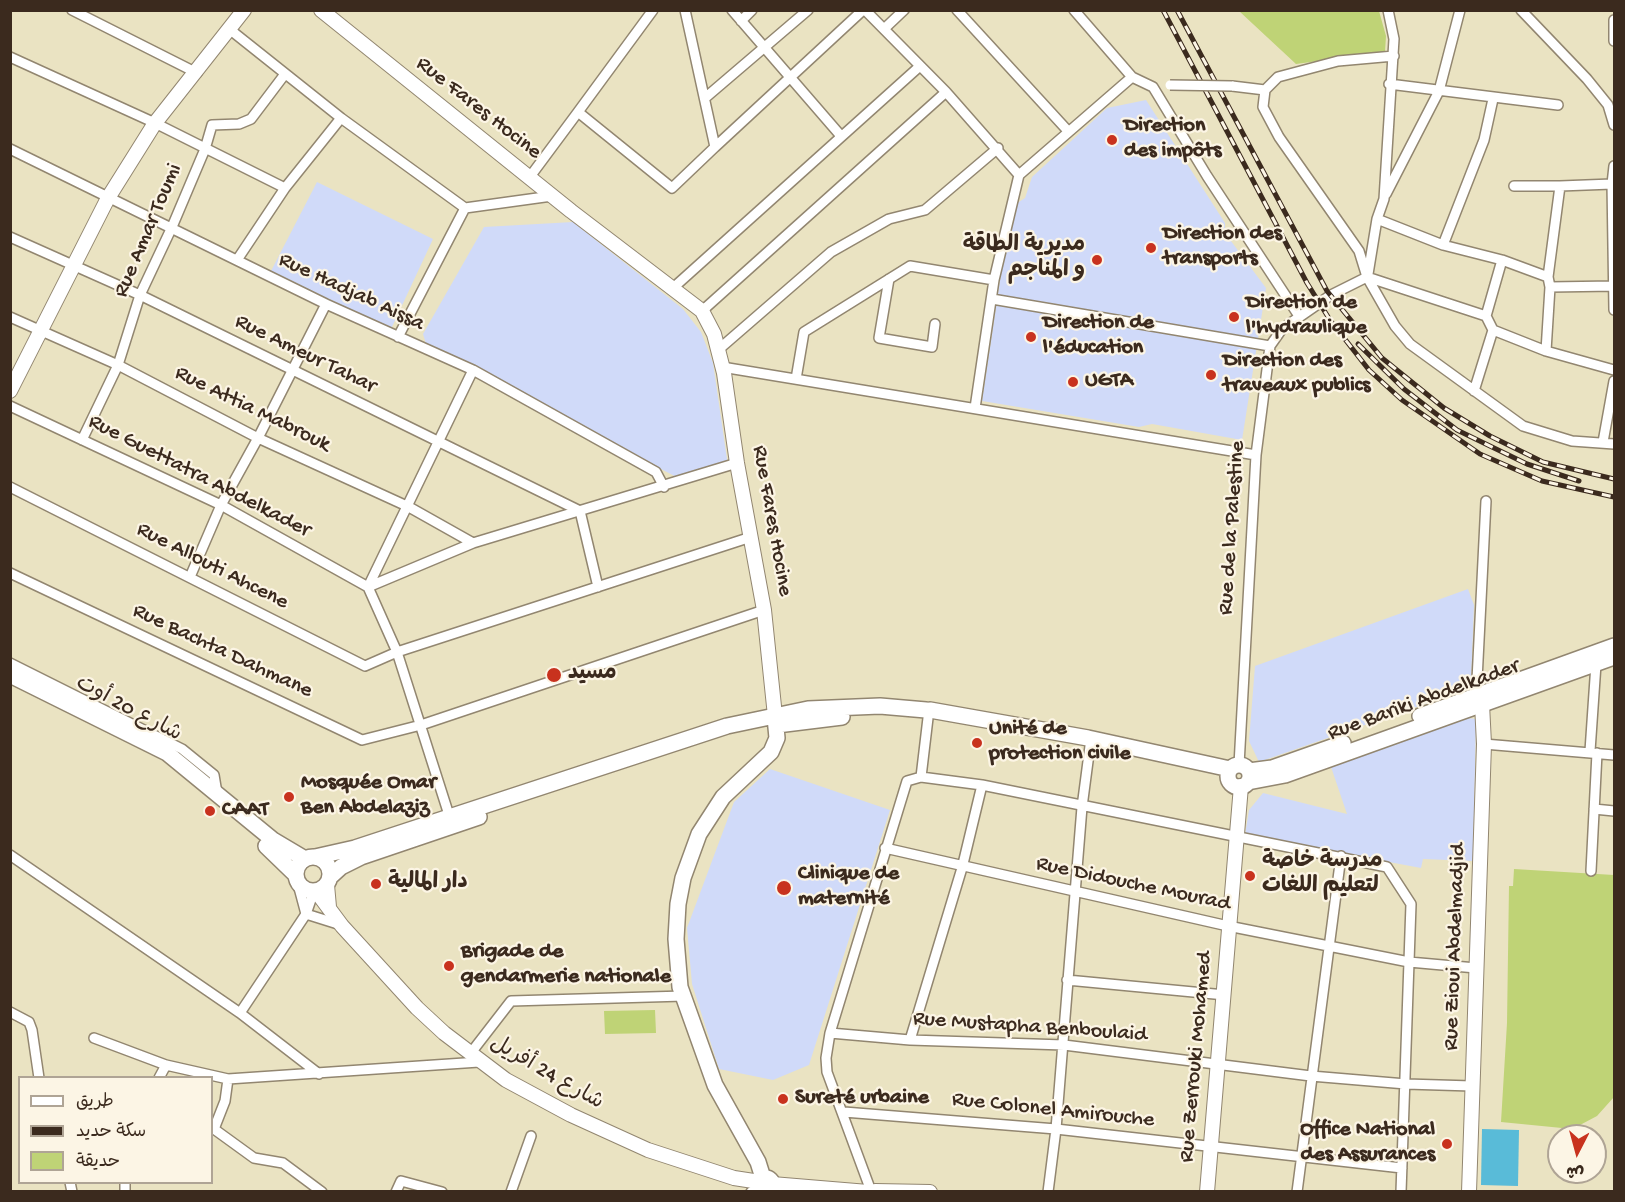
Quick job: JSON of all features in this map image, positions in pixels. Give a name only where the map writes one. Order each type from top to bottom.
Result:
[{"type":"main road","name":"Rue Bariki Abdelkader","points":[[1480,699],[1614,645]]},
{"type":"main road","name":"Rue Bariki Abdelkader","points":[[1239,775],[1272,768],[1614,657]]},
{"type":"main road","name":"شارع 20 أوت","points":[[13,677],[158,747],[273,840],[310,858]]},
{"type":"main road","name":"شارع 20 أوت","points":[[13,677],[161,761],[274,852],[297,879]]},
{"type":"main road","points":[[775,720],[509,806],[361,857],[346,864],[321,886],[305,890],[297,879],[298,865],[310,858],[355,848],[727,726],[775,720],[927,714],[1088,738],[1239,775]]},
{"type":"main road","points":[[927,714],[1239,775]]},
{"type":"main road","name":"Rue Fares Hocine","points":[[765,1187],[758,1162],[715,1085],[684,996],[676,956],[676,922],[683,878],[699,834],[723,797],[771,753],[777,738],[775,720]]},
{"type":"main road","points":[[310,858],[327,864],[321,886]]},
{"type":"street","points":[[72,10],[197,73]]},
{"type":"street","name":"Rue Fares Hocine","points":[[321,10],[529,178],[702,311],[718,350],[722,367],[736,463],[764,610],[775,720]]},
{"type":"street","points":[[529,178],[653,10]]},
{"type":"street","points":[[685,10],[715,147]]},
{"type":"street","points":[[732,10],[841,136]]},
{"type":"street","points":[[741,21],[752,10]]},
{"type":"street","points":[[705,98],[808,10]]},
{"type":"street","points":[[578,112],[672,188],[864,10],[946,92],[998,148],[1019,175]]},
{"type":"street","points":[[884,29],[904,10]]},
{"type":"street","points":[[957,10],[1068,131]]},
{"type":"street","points":[[1074,10],[1132,77],[1153,87],[1232,86],[1265,90]]},
{"type":"street","points":[[1384,199],[1389,84],[1394,56],[1394,39],[1388,10]]},
{"type":"street","points":[[1367,277],[1377,219],[1384,199],[1439,91],[1460,10]]},
{"type":"street","points":[[1521,10],[1587,79],[1608,105],[1614,125]]},
{"type":"street","points":[[10,391],[108,198],[155,123],[197,73],[240,12]]},
{"type":"street","points":[[1614,20],[1614,41]]},
{"type":"street","points":[[228,28],[342,118],[465,208],[552,196]]},
{"type":"street","points":[[1394,56],[1338,61],[1278,77],[1265,90],[1263,107],[1279,137],[1359,251],[1367,277],[1410,344],[1523,426],[1572,441],[1614,444]]},
{"type":"street","points":[[10,57],[155,123],[285,188]]},
{"type":"street","points":[[673,288],[920,66]]},
{"type":"street","name":"Rue Amar Toumi","points":[[82,440],[118,364],[140,295],[172,227],[205,149],[212,125],[239,124],[251,118],[285,74]]},
{"type":"street","points":[[975,408],[994,280],[1019,175],[1132,77]]},
{"type":"street","points":[[1389,84],[1493,99],[1558,105]]},
{"type":"street","points":[[1153,87],[1207,176],[1302,314]]},
{"type":"street","points":[[702,311],[946,92]]},
{"type":"street","points":[[1443,245],[1484,140],[1493,99]]},
{"type":"street","points":[[237,260],[285,188],[342,118]]},
{"type":"street","points":[[718,350],[831,252],[889,219],[925,210],[998,148]]},
{"type":"street","name":"Rue Hadjab Aissa","points":[[10,149],[326,304],[474,370],[656,472],[664,487]]},
{"type":"street","points":[[1614,166],[1612,184],[1614,310]]},
{"type":"street","points":[[1514,186],[1612,184]]},
{"type":"street","points":[[1546,351],[1550,287],[1548,277],[1560,186]]},
{"type":"street","points":[[398,337],[465,208]]},
{"type":"street","points":[[1377,219],[1443,245],[1502,260],[1548,277]]},
{"type":"street","name":"Rue Ameur Tahar","points":[[10,237],[140,295],[580,511]]},
{"type":"street","points":[[1502,260],[1486,316],[1493,330],[1546,351],[1614,370]]},
{"type":"street","points":[[796,379],[804,332],[910,266],[994,280]]},
{"type":"street","points":[[992,299],[1270,346],[1282,329],[1302,314],[1367,277],[1486,316]]},
{"type":"street","points":[[889,279],[879,338],[932,347],[935,324]]},
{"type":"street","points":[[1550,287],[1614,286]]},
{"type":"street","points":[[190,577],[221,505],[326,304]]},
{"type":"street","name":"Rue Attia Mabrouk","points":[[10,316],[41,332],[118,364],[258,438],[408,507],[473,543]]},
{"type":"street","points":[[1474,391],[1493,330]]},
{"type":"street","name":"Rue de la Palestine","points":[[1239,775],[1256,455],[1270,346]]},
{"type":"street","points":[[722,367],[1256,455]]},
{"type":"street","points":[[368,586],[474,370]]},
{"type":"street","points":[[1603,442],[1614,381]]},
{"type":"street","name":"Rue Guettatra Abdelkader","points":[[10,406],[221,505],[368,586]]},
{"type":"street","points":[[368,586],[473,543],[664,487],[736,463]]},
{"type":"street","name":"Rue Allouti Ahcene","points":[[10,487],[365,666],[397,652]]},
{"type":"street","points":[[1480,699],[1477,680],[1486,501]]},
{"type":"street","points":[[580,511],[598,587]]},
{"type":"street","points":[[397,652],[751,537]]},
{"type":"street","name":"Rue Bachta Dahmane","points":[[10,573],[362,740],[421,724],[764,610]]},
{"type":"street","points":[[368,586],[397,652],[449,816]]},
{"type":"street","points":[[1591,871],[1596,664]]},
{"type":"street","name":"Rue Zioui Abdelmadjid","points":[[1469,1191],[1484,744],[1480,699]]},
{"type":"street","points":[[921,777],[927,714]]},
{"type":"street","points":[[1484,744],[1614,755]]},
{"type":"street","points":[[1048,1191],[1064,1045],[1067,980],[1082,807],[1090,746]]},
{"type":"street","name":"Rue Zerrouki Mohamed","points":[[1207,1191],[1225,995],[1228,926],[1238,835],[1239,775]]},
{"type":"street","points":[[872,1191],[827,1072],[826,1058],[830,1034],[907,781],[921,777],[982,785],[1387,867],[1411,904],[1401,1191]]},
{"type":"street","points":[[910,1040],[962,868],[982,785]]},
{"type":"street","points":[[1594,809],[1614,811]]},
{"type":"street","name":"Rue Didouche Mourad","points":[[885,848],[962,868],[1228,926],[1409,962],[1476,968]]},
{"type":"street","points":[[10,855],[240,1013],[319,1074]]},
{"type":"street","points":[[1297,1191],[1341,856]]},
{"type":"street","points":[[297,879],[306,914]]},
{"type":"street","points":[[240,1013],[306,914],[321,886]]},
{"type":"street","name":"شارع 24 أفريل","points":[[321,886],[329,909],[342,926],[417,1008],[474,1058],[533,1096],[639,1146],[765,1187]]},
{"type":"street","points":[[306,914],[342,926]]},
{"type":"street","points":[[1067,980],[1225,995]]},
{"type":"street","points":[[94,1038],[166,1065],[228,1079],[319,1074],[474,1058],[511,1001],[684,996]]},
{"type":"street","points":[[10,1012],[28,1022],[32,1030],[39,1076]]},
{"type":"street","name":"Rue Mustapha Benboulaid","points":[[830,1034],[910,1040],[1064,1045],[1311,1076],[1406,1084],[1472,1086]]},
{"type":"street","points":[[160,1076],[166,1065]]},
{"type":"street","points":[[228,1079],[225,1101],[214,1130],[254,1158],[282,1163],[322,1191]]},
{"type":"street","name":"Rue Colonel Amirouche","points":[[844,1112],[1056,1129],[1402,1168]]},
{"type":"street","points":[[511,1191],[531,1136]]},
{"type":"street","points":[[396,1191],[400,1181],[442,1191]]},
{"type":"street","points":[[765,1187],[930,1191]]},
{"type":"street","points":[[765,1187],[789,1191]]},
{"type":"shaded area","points":[[1146,100],[1225,223],[1225,233],[1266,288],[1242,440],[1152,424],[1139,427],[982,401],[1011,207],[1025,198],[1032,177],[1107,108]]},
{"type":"shaded area","points":[[317,182],[433,239],[391,329],[271,271]]},
{"type":"shaded area","points":[[573,222],[683,309],[701,332],[713,363],[728,466],[684,481],[427,347],[423,334],[484,227]]},
{"type":"shaded area","points":[[1468,589],[1474,605],[1471,681],[1462,691],[1259,762],[1249,741],[1255,666]]},
{"type":"shaded area","points":[[1467,718],[1476,719],[1473,861],[1423,859],[1421,868],[1245,835],[1249,810],[1263,793],[1347,814],[1330,764]]},
{"type":"shaded area","name":"Clinique de maternité","points":[[770,769],[890,810],[809,1065],[773,1080],[719,1069],[692,984],[687,928],[734,802]]},
{"type":"green space","points":[[1239,11],[1379,11],[1386,36],[1385,52],[1296,64]]},
{"type":"green space","points":[[1514,869],[1614,875],[1614,1097],[1597,1116],[1582,1124],[1547,1124],[1547,1127],[1501,1122],[1507,1023],[1509,886],[1513,886]]},
{"type":"green space","points":[[655,1010],[656,1033],[605,1034],[604,1011]]},
{"type":"water","points":[[1482,1129],[1519,1130],[1518,1186],[1481,1185]]},
{"type":"railway","points":[[1163,10],[1307,283],[1330,320],[1369,370],[1402,400],[1480,454],[1542,481],[1614,497]]},
{"type":"railway","points":[[1177,10],[1327,291],[1382,358],[1444,408],[1490,436],[1543,462],[1614,479]]},
{"type":"railway","points":[[1358,344],[1404,389],[1457,430],[1527,464],[1579,481]]},
{"type":"place","name":"Direction des impôts","points":[[1112,140]]},
{"type":"place","name":"Direction des transports","points":[[1151,248]]},
{"type":"place","name":"مديرية الطاقة و المناجم","points":[[1097,260]]},
{"type":"place","name":"Direction de l'hydraulique","points":[[1234,317]]},
{"type":"place","name":"Direction de l'éducation","points":[[1031,337]]},
{"type":"place","name":"Direction des traveaux publics","points":[[1211,375]]},
{"type":"place","name":"UGTA","points":[[1073,382]]},
{"type":"place","name":"مسيد","points":[[554,675]]},
{"type":"place","name":"Unité de protection civile","points":[[977,743]]},
{"type":"place","name":"Mosquée Omar Ben Abdelaziz","points":[[289,797]]},
{"type":"place","name":"CAAT","points":[[210,811]]},
{"type":"place","name":"مدرسة خاصة لتعليم اللغات","points":[[1250,876]]},
{"type":"place","name":"دار المالية","points":[[376,884]]},
{"type":"place","name":"Clinique de maternité","points":[[784,888]]},
{"type":"place","name":"Brigade de gendarmerie nationale","points":[[449,966]]},
{"type":"place","name":"Sureté urbaine","points":[[783,1099]]},
{"type":"place","name":"Office National des Assurances","points":[[1447,1144]]}]
